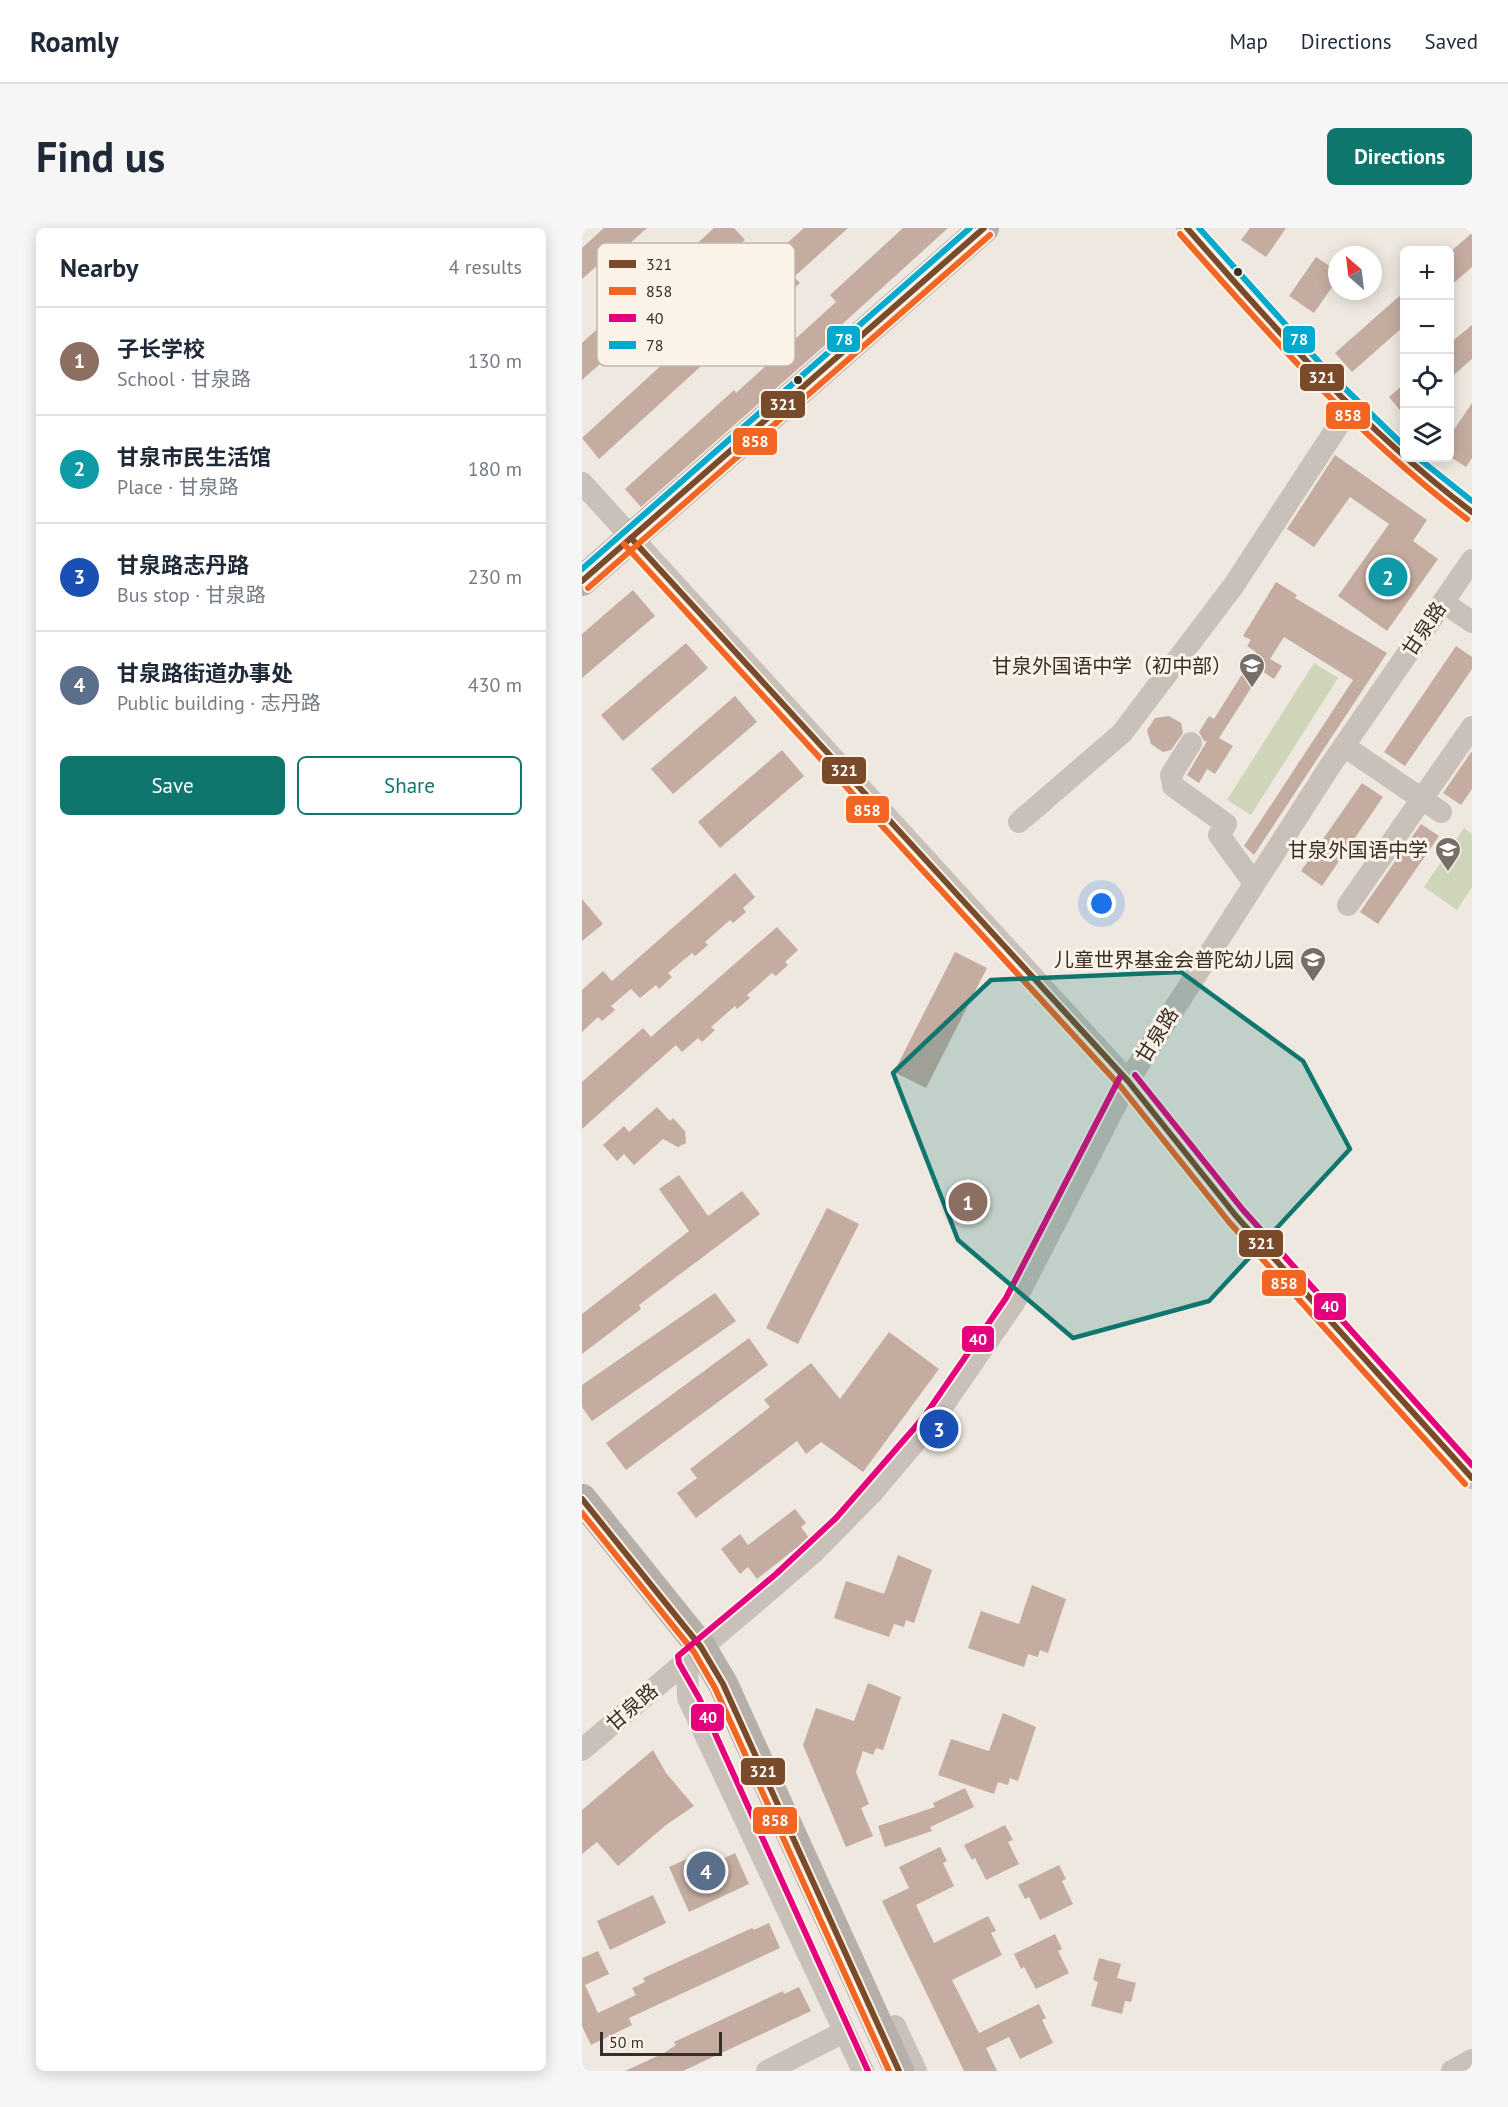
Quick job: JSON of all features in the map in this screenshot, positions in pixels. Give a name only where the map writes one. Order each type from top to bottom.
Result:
[{"type":"main road","points":[[582,581],[984,228]]},
{"type":"main road","points":[[582,1499],[694,1653],[707,1694],[898,2071]]},
{"type":"main road","points":[[582,1527],[694,1653]]},
{"type":"street","points":[[1187,228],[1306,365],[1349,409],[1470,507]]},
{"type":"street","points":[[1019,822],[1122,733],[1234,585],[1349,409]]},
{"type":"street","points":[[582,483],[1128,1081],[1236,1216],[1472,1478]]},
{"type":"street","name":"甘泉路","points":[[582,1750],[694,1653],[782,1581],[842,1524],[931,1423],[1014,1303],[1128,1081],[1344,746],[1472,560]]},
{"type":"street","points":[[1443,602],[1472,622]]},
{"type":"street","points":[[1348,905],[1472,727]]},
{"type":"street","points":[[1191,743],[1171,775],[1173,786],[1226,824],[1219,835],[1254,883]]},
{"type":"street","points":[[1344,746],[1441,812]]},
{"type":"street","points":[[694,1653],[688,1698],[863,2071]]},
{"type":"street","points":[[767,2071],[844,2032]]},
{"type":"street","points":[[1452,2071],[1472,2060]]},
{"type":"highlighted area","points":[[1181,972],[1303,1061],[1350,1149],[1209,1301],[1073,1338],[958,1240],[893,1073],[991,980]]},
{"type":"green space","points":[[1314,663],[1338,678],[1251,815],[1227,800]]},
{"type":"green space","points":[[1464,828],[1472,834],[1472,887],[1457,910],[1424,887]]},
{"type":"building","points":[[604,228],[647,228],[630,243],[597,243],[597,266],[582,279],[582,248]]},
{"type":"building","points":[[714,228],[734,228],[745,240],[742,243],[698,243]]},
{"type":"building","points":[[804,228],[848,228],[795,276],[795,243],[787,243]]},
{"type":"building","points":[[903,228],[948,228],[838,328],[841,331],[641,507],[625,489],[734,390],[736,393],[766,366],[795,366],[795,339],[836,302],[830,295]]},
{"type":"building","points":[[1250,228],[1286,228],[1266,257],[1241,240]]},
{"type":"building","points":[[1472,233],[1472,267],[1454,283],[1454,249]]},
{"type":"building","points":[[1316,257],[1328,265],[1328,293],[1314,313],[1289,296]]},
{"type":"building","points":[[795,278],[800,283],[795,288]]},
{"type":"building","points":[[1400,296],[1400,330],[1352,372],[1335,353]]},
{"type":"building","points":[[1472,325],[1472,359],[1454,375],[1454,354],[1454,340]]},
{"type":"building","points":[[597,329],[597,366],[582,380],[582,343]]},
{"type":"building","points":[[661,366],[701,366],[599,459],[582,438]]},
{"type":"building","points":[[1400,387],[1400,410],[1389,397]]},
{"type":"building","points":[[1472,403],[1472,458],[1466,467],[1454,459],[1454,430]]},
{"type":"building","points":[[1335,455],[1427,520],[1413,541],[1438,559],[1387,631],[1338,596],[1389,524],[1350,497],[1314,547],[1287,529]]},
{"type":"building","points":[[1276,582],[1297,595],[1295,598],[1387,653],[1254,855],[1244,846],[1353,680],[1284,637],[1270,659],[1282,666],[1274,679],[1262,671],[1219,738],[1233,746],[1215,774],[1207,769],[1199,783],[1187,775],[1207,741],[1204,741],[1199,732],[1209,716],[1214,719],[1256,652],[1247,646],[1251,640],[1243,636]]},
{"type":"building","points":[[633,590],[655,616],[582,678],[582,634]]},
{"type":"building","points":[[686,643],[708,668],[623,741],[601,715]]},
{"type":"building","points":[[1456,646],[1472,657],[1472,669],[1405,766],[1384,752]]},
{"type":"building","points":[[735,696],[757,722],[673,794],[651,769]]},
{"type":"building","points":[[1169,716],[1181,723],[1183,733],[1171,750],[1163,752],[1151,744],[1147,730],[1155,718]]},
{"type":"building","points":[[782,750],[804,776],[720,848],[698,822]]},
{"type":"building","points":[[1472,751],[1472,789],[1461,805],[1443,793]]},
{"type":"building","points":[[1362,783],[1383,797],[1322,886],[1301,871]]},
{"type":"building","points":[[1421,824],[1439,836],[1378,924],[1360,912]]},
{"type":"building","points":[[735,873],[755,897],[743,908],[746,912],[733,923],[730,920],[705,942],[708,945],[695,956],[692,953],[668,973],[672,977],[659,989],[656,985],[640,998],[631,989],[611,1006],[615,1010],[602,1021],[598,1017],[582,1032],[582,990],[603,971],[612,981]]},
{"type":"building","points":[[582,899],[603,924],[582,941]]},
{"type":"building","points":[[777,927],[798,950],[785,962],[788,965],[776,976],[772,973],[747,995],[750,998],[737,1009],[735,1006],[711,1027],[715,1030],[702,1042],[698,1038],[682,1052],[676,1045],[582,1129],[582,1082],[643,1028],[651,1037]]},
{"type":"building","points":[[955,952],[987,968],[926,1088],[894,1072]]},
{"type":"building","points":[[657,1107],[670,1121],[673,1118],[685,1131],[686,1143],[678,1147],[663,1139],[634,1165],[624,1154],[617,1161],[603,1145],[624,1126],[629,1132]]},
{"type":"building","points":[[679,1175],[708,1216],[742,1191],[760,1214],[639,1305],[641,1309],[582,1354],[582,1314],[689,1231],[659,1189]]},
{"type":"building","points":[[827,1208],[859,1224],[798,1344],[766,1328]]},
{"type":"building","points":[[715,1293],[736,1321],[592,1421],[582,1407],[582,1385]]},
{"type":"building","points":[[889,1332],[939,1369],[863,1472],[821,1442],[806,1454],[797,1441],[696,1518],[677,1493],[697,1478],[690,1469],[770,1407],[764,1400],[811,1363],[840,1399]]},
{"type":"building","points":[[749,1338],[768,1365],[626,1470],[606,1443]]},
{"type":"building","points":[[795,1509],[806,1523],[801,1527],[809,1538],[757,1579],[748,1567],[740,1574],[721,1549],[740,1534],[748,1545]]},
{"type":"building","points":[[898,1555],[932,1570],[914,1623],[906,1620],[904,1627],[894,1624],[889,1637],[834,1618],[846,1581],[884,1594]]},
{"type":"building","points":[[1032,1585],[1066,1599],[1048,1653],[1040,1650],[1038,1657],[1028,1654],[1024,1667],[968,1648],[981,1611],[1019,1624]]},
{"type":"building","points":[[868,1683],[901,1697],[883,1750],[876,1748],[873,1755],[863,1751],[856,1772],[869,1804],[861,1808],[873,1836],[846,1847],[803,1745],[816,1708],[854,1721]]},
{"type":"building","points":[[1003,1713],[1036,1727],[1018,1781],[1010,1778],[1008,1785],[998,1782],[994,1794],[938,1775],[951,1739],[989,1751]]},
{"type":"building","points":[[653,1750],[666,1773],[694,1806],[666,1825],[618,1866],[597,1842],[582,1854],[582,1810]]},
{"type":"building","points":[[965,1788],[974,1807],[930,1827],[932,1831],[885,1847],[878,1826],[935,1807],[933,1803]]},
{"type":"building","points":[[1005,1825],[1013,1840],[1008,1842],[1019,1864],[986,1880],[975,1858],[972,1860],[964,1845]]},
{"type":"building","points":[[940,1847],[947,1861],[943,1863],[954,1886],[916,1905],[934,1943],[988,1916],[996,1931],[991,1933],[1002,1955],[952,1980],[979,2033],[1039,2004],[1046,2018],[1042,2020],[1053,2043],[1020,2059],[1009,2037],[986,2048],[997,2071],[964,2071],[882,1901],[909,1888],[899,1867]]},
{"type":"building","points":[[702,1852],[708,1866],[735,1853],[749,1884],[689,1912],[669,1867]]},
{"type":"building","points":[[1059,1865],[1066,1879],[1062,1881],[1073,1904],[1040,1920],[1029,1897],[1025,1899],[1018,1885]]},
{"type":"building","points":[[653,1895],[666,1923],[610,1950],[597,1921]]},
{"type":"building","points":[[769,1923],[780,1948],[629,2018],[632,2025],[591,2045],[582,2026],[582,1958],[598,1951],[609,1974],[585,1985],[598,2013],[636,1995],[632,1988],[645,1982],[643,1978],[752,1928],[754,1930]]},
{"type":"building","points":[[1055,1934],[1062,1949],[1058,1951],[1069,1973],[1036,1989],[1024,1967],[1021,1969],[1014,1954]]},
{"type":"building","points":[[1099,1958],[1121,1964],[1117,1978],[1136,1983],[1131,2002],[1125,2001],[1122,2014],[1091,2006],[1098,1982],[1093,1980]]},
{"type":"building","points":[[799,1987],[811,2011],[683,2071],[625,2071],[664,2053],[676,2045],[674,2042],[783,1991],[784,1994]]},
{"type":"transit line","name":"78","points":[[582,569],[970,228]]},
{"type":"transit line","name":"321","points":[[582,581],[984,228]]},
{"type":"transit line","name":"321","points":[[1187,228],[1322,378],[1394,447],[1472,512]]},
{"type":"transit line","name":"78","points":[[1199,228],[1328,372],[1400,442]]},
{"type":"transit line","name":"858","points":[[1180,234],[1316,384],[1389,454],[1467,519]]},
{"type":"transit line","name":"858","points":[[588,588],[990,235]]},
{"type":"transit line","name":"78","points":[[1423,462],[1472,501]]},
{"type":"transit line","name":"321","points":[[631,538],[1128,1081],[1236,1216],[1472,1478]]},
{"type":"transit line","name":"858","points":[[624,544],[1121,1087],[1229,1222],[1465,1484]]},
{"type":"transit line","name":"40","points":[[1135,1075],[1243,1210],[1472,1465]]},
{"type":"transit line","name":"40","points":[[868,2071],[699,1698],[679,1663],[678,1656],[776,1574],[836,1518],[924,1417],[1006,1298],[1120,1077]]},
{"type":"transit line","name":"321","points":[[582,1499],[701,1647],[723,1684],[899,2071]]},
{"type":"transit line","name":"858","points":[[582,1513],[694,1652],[715,1688],[889,2071]]},
{"type":"place","name":"甘泉市民生活馆","points":[[1388,577]]},
{"type":"place","name":"甘泉外国语中学（初中部）","points":[[1252,689]]},
{"type":"place","name":"甘泉外国语中学","points":[[1448,873]]},
{"type":"place","name":"儿童世界基金会普陀幼儿园","points":[[1313,983]]},
{"type":"place","name":"子长学校","points":[[968,1202]]},
{"type":"place","name":"甘泉路志丹路","points":[[939,1429]]},
{"type":"place","name":"甘泉路街道办事处","points":[[706,1871]]}]
